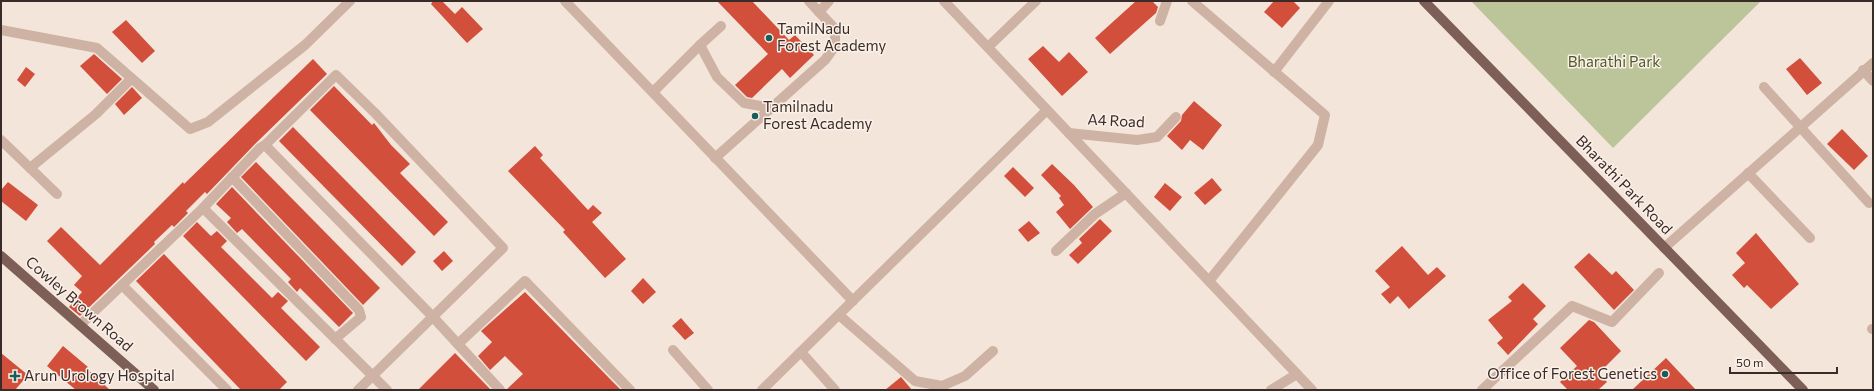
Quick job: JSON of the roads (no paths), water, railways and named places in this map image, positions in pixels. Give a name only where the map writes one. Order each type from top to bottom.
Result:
[{"type":"main road","name":"Bharathi Park Road","points":[[1424,1],[1803,390]]},
{"type":"main road","name":"Cowley Brown Road","points":[[1,256],[154,390]]},
{"type":"street","points":[[1,30],[97,48],[190,129],[208,122],[305,44],[350,1]]},
{"type":"street","points":[[565,1],[853,301]]},
{"type":"street","points":[[715,158],[825,60],[835,46],[835,29],[809,1]]},
{"type":"street","points":[[819,12],[829,1]]},
{"type":"street","points":[[946,1],[1312,390]]},
{"type":"street","points":[[988,47],[1036,1]]},
{"type":"street","points":[[1160,21],[1167,1]]},
{"type":"street","points":[[1192,1],[1325,116],[1318,145],[1209,281]]},
{"type":"street","points":[[1274,72],[1329,1]]},
{"type":"street","points":[[653,92],[721,26]]},
{"type":"street","points":[[700,46],[717,77],[744,103],[772,108]]},
{"type":"street","points":[[1664,248],[1873,62]]},
{"type":"street","points":[[1863,70],[1873,81]]},
{"type":"street","points":[[80,325],[203,208],[260,148],[265,145],[336,75],[375,113],[503,248],[358,390]]},
{"type":"street","points":[[30,168],[96,114],[131,79]]},
{"type":"street","points":[[1764,87],[1869,203]]},
{"type":"street","points":[[762,390],[1048,110]]},
{"type":"street","name":"A4 Road","points":[[1069,133],[1137,140],[1157,137],[1176,117]]},
{"type":"street","points":[[1,140],[57,194]]},
{"type":"street","points":[[265,145],[458,344],[500,390]]},
{"type":"street","points":[[1748,173],[1810,238]]},
{"type":"street","points":[[232,177],[359,310],[362,317],[335,340]]},
{"type":"street","points":[[1056,251],[1095,214],[1126,193]]},
{"type":"street","points":[[203,208],[387,390]]},
{"type":"street","points":[[1482,390],[1572,306],[1612,322],[1659,273]]},
{"type":"street","points":[[458,344],[525,280],[630,390]]},
{"type":"street","points":[[122,285],[227,390]]},
{"type":"street","points":[[839,315],[915,381],[942,386],[965,376],[993,351]]},
{"type":"street","points":[[673,350],[708,390]]},
{"type":"street","points":[[801,352],[835,390]]},
{"type":"street","points":[[1271,390],[1297,374]]},
{"type":"place","name":"TamilNadu Forest Academy","points":[[769,38]]},
{"type":"place","name":"Tamilnadu Forest Academy","points":[[755,116]]},
{"type":"place","name":"Office of Forest Genetics","points":[[1665,374]]},
{"type":"place","name":"Arun Urology Hospital","points":[[15,376]]},
{"type":"park label","name":"Bharathi Park","points":[[1614,62]]}]
